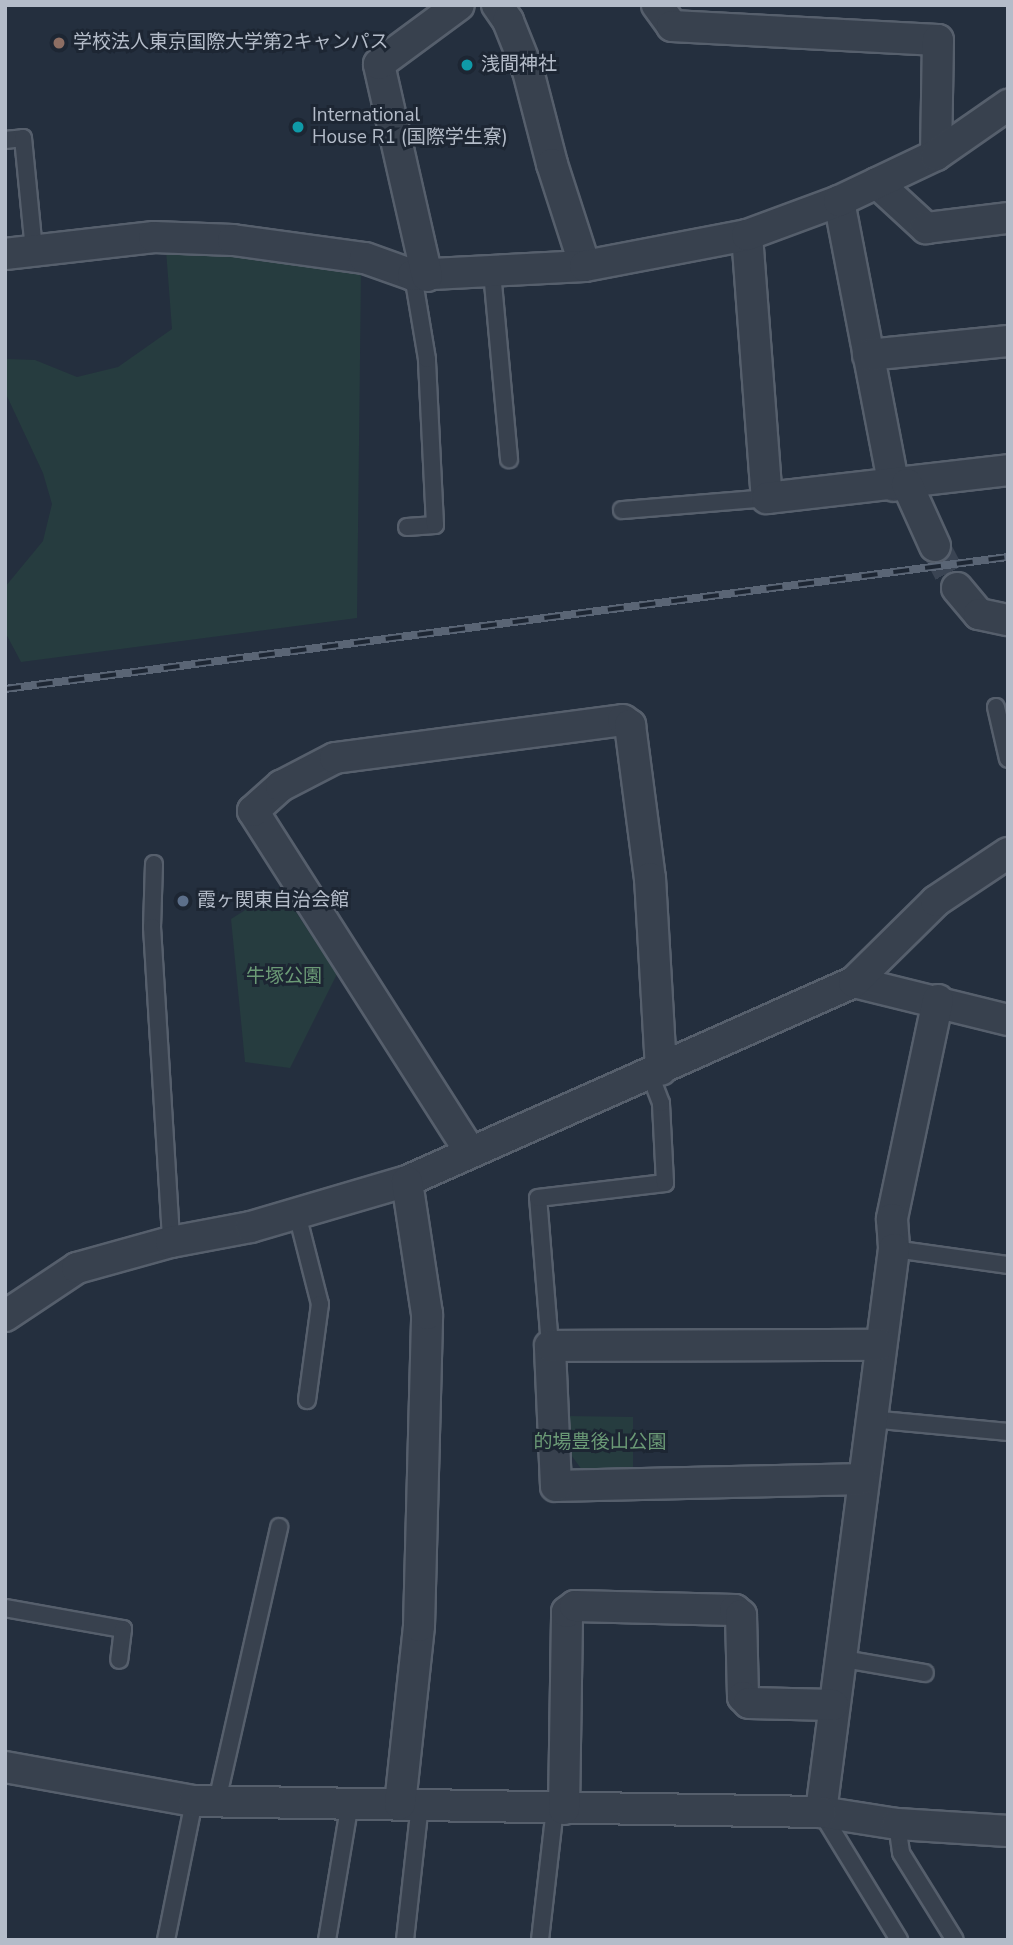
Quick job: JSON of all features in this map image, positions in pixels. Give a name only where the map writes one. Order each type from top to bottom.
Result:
[{"type":"street","points":[[420,275],[379,64],[459,5]]},
{"type":"street","points":[[497,5],[524,59],[585,265]]},
{"type":"street","points":[[657,5],[672,26],[938,40],[936,155]]},
{"type":"street","points":[[20,252],[155,237],[233,240],[365,258],[420,275],[585,265],[747,235],[839,201],[936,155],[1008,106]]},
{"type":"street","points":[[877,183],[926,228],[1008,218]]},
{"type":"street","points":[[839,201],[868,355],[901,485],[935,546]]},
{"type":"street","points":[[747,235],[767,498],[901,485],[1008,470]]},
{"type":"street","points":[[868,355],[1008,341]]},
{"type":"street","points":[[957,588],[979,614],[1008,620]]},
{"type":"street","points":[[469,1150],[253,811],[281,786],[335,758],[624,720],[630,725],[650,878],[655,1072]]},
{"type":"street","points":[[5,1316],[77,1268],[171,1242],[297,1214],[407,1181],[469,1150],[655,1072],[854,982],[936,901],[1000,865]]},
{"type":"street","points":[[854,982],[938,1000],[1008,1020]]},
{"type":"street","points":[[821,1812],[838,1658],[894,1248],[892,1219],[938,1000]]},
{"type":"street","points":[[407,1181],[427,1314],[419,1626],[410,1805]]},
{"type":"street","points":[[862,1479],[556,1486],[550,1346],[880,1345]]},
{"type":"street","points":[[560,1809],[567,1612],[575,1606],[735,1610],[741,1615],[743,1697],[749,1703],[833,1705]]},
{"type":"street","points":[[5,1767],[205,1801],[821,1812],[897,1824],[1008,1831]]},
{"type":"lane","points":[[5,140],[23,138],[20,252]]},
{"type":"lane","points":[[492,272],[509,459]]},
{"type":"lane","points":[[407,527],[435,525],[420,275]]},
{"type":"lane","points":[[622,510],[767,498]]},
{"type":"lane","points":[[996,707],[1008,760]]},
{"type":"lane","points":[[154,864],[152,926],[171,1242]]},
{"type":"lane","points":[[550,1346],[538,1198],[665,1183],[661,1104],[655,1072]]},
{"type":"lane","points":[[297,1214],[320,1304],[307,1400]]},
{"type":"lane","points":[[894,1248],[1008,1265]]},
{"type":"lane","points":[[870,1419],[1008,1432]]},
{"type":"lane","points":[[166,1940],[279,1527]]},
{"type":"lane","points":[[5,1608],[124,1629],[119,1660]]},
{"type":"lane","points":[[838,1658],[925,1673]]},
{"type":"lane","points":[[327,1940],[350,1803]]},
{"type":"lane","points":[[405,1940],[410,1805]]},
{"type":"lane","points":[[540,1940],[560,1809]]},
{"type":"lane","points":[[821,1812],[900,1940]]},
{"type":"lane","points":[[897,1824],[901,1853],[955,1940]]},
{"type":"green space","points":[[166,250],[231,252],[361,270],[357,618],[21,662],[5,632],[5,587],[43,541],[52,504],[43,473],[5,392],[5,359],[35,360],[77,377],[118,367],[172,329]]},
{"type":"green space","name":"牛塚公園","points":[[280,888],[337,974],[290,1068],[245,1062],[231,919]]},
{"type":"green space","name":"的場豊後山公園","points":[[566,1416],[633,1417],[633,1470],[582,1470],[566,1448]]},
{"type":"tunnel","points":[[935,546],[957,588]]},
{"type":"railway","points":[[5,689],[1008,557]]},
{"type":"place","name":"学校法人東京国際大学第2キャンパス","points":[[59,43]]},
{"type":"place","name":"浅間神社","points":[[467,65]]},
{"type":"place","name":"International House R1 (国際学生寮)","points":[[298,127]]},
{"type":"place","name":"霞ヶ関東自治会館","points":[[183,901]]}]
